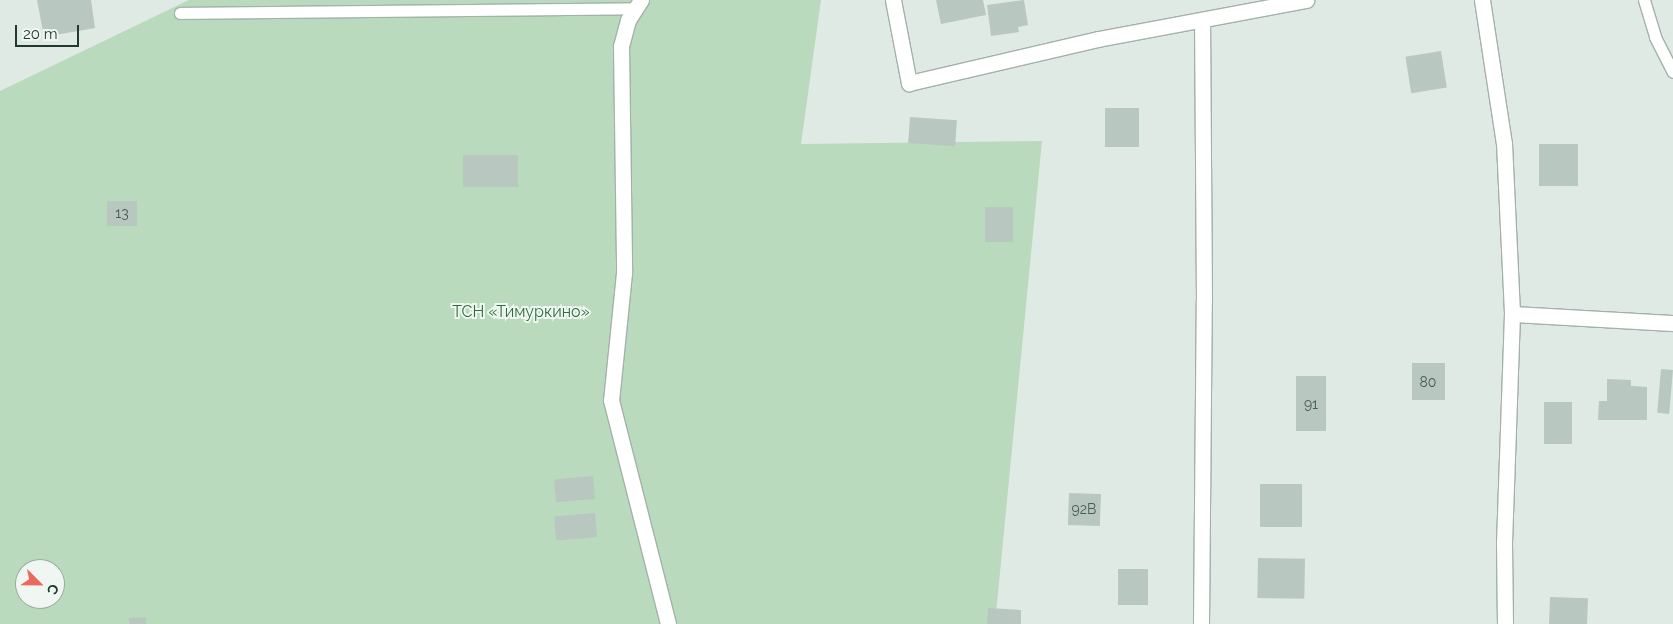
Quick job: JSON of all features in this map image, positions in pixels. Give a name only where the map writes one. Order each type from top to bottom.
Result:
[{"type":"street","points":[[893,0],[909,83],[1098,39],[1306,0]]},
{"type":"street","points":[[1482,0],[1504,143],[1512,314],[1504,543],[1506,624]]},
{"type":"street","points":[[639,4],[628,20],[621,46],[624,273],[611,400],[668,624]]},
{"type":"street","points":[[1201,624],[1204,301],[1202,21]]},
{"type":"street","points":[[1512,314],[1673,323]]},
{"type":"lane","points":[[1644,0],[1655,37],[1673,72]]},
{"type":"lane","points":[[180,14],[639,4]]},
{"type":"green space","name":"ТСН «Тимуркино»","points":[[189,0],[821,0],[801,144],[1042,141],[995,624],[0,624],[0,91]]},
{"type":"building","points":[[37,0],[91,0],[95,28],[44,37]]},
{"type":"building","points":[[936,0],[983,0],[986,15],[941,24]]},
{"type":"building","points":[[1024,0],[1028,25],[1018,27],[1019,32],[991,36],[987,5]]},
{"type":"building","points":[[1441,51],[1447,88],[1411,93],[1405,57]]},
{"type":"building","points":[[1105,108],[1139,108],[1139,147],[1105,147]]},
{"type":"building","points":[[910,117],[957,120],[955,146],[908,143]]},
{"type":"building","points":[[1539,144],[1578,144],[1578,186],[1539,186]]},
{"type":"building","points":[[463,155],[518,155],[518,187],[463,187]]},
{"type":"building","points":[[107,201],[137,201],[137,226],[107,226]]},
{"type":"building","points":[[985,207],[1013,207],[1013,242],[985,242]]},
{"type":"building","points":[[1412,363],[1445,363],[1445,400],[1412,400]]},
{"type":"building","points":[[1661,369],[1673,370],[1669,414],[1657,413]]},
{"type":"building","points":[[1296,376],[1326,376],[1326,431],[1296,431]]},
{"type":"building","points":[[1607,379],[1631,380],[1631,386],[1647,387],[1647,420],[1598,420],[1599,401],[1607,401]]},
{"type":"building","points":[[1544,402],[1572,402],[1572,444],[1544,444]]},
{"type":"building","points":[[593,476],[595,499],[556,502],[554,479]]},
{"type":"building","points":[[1260,484],[1302,484],[1302,527],[1260,527]]},
{"type":"building","points":[[1069,493],[1101,494],[1100,526],[1068,525]]},
{"type":"building","points":[[595,513],[597,537],[556,540],[554,517]]},
{"type":"building","points":[[1258,558],[1305,559],[1304,599],[1257,598]]},
{"type":"building","points":[[1118,569],[1148,569],[1148,605],[1118,605]]},
{"type":"building","points":[[1550,597],[1588,598],[1587,624],[1549,624]]},
{"type":"building","points":[[988,608],[1021,610],[1021,624],[987,624]]},
{"type":"building","points":[[146,617],[146,624],[129,624],[129,618]]}]
